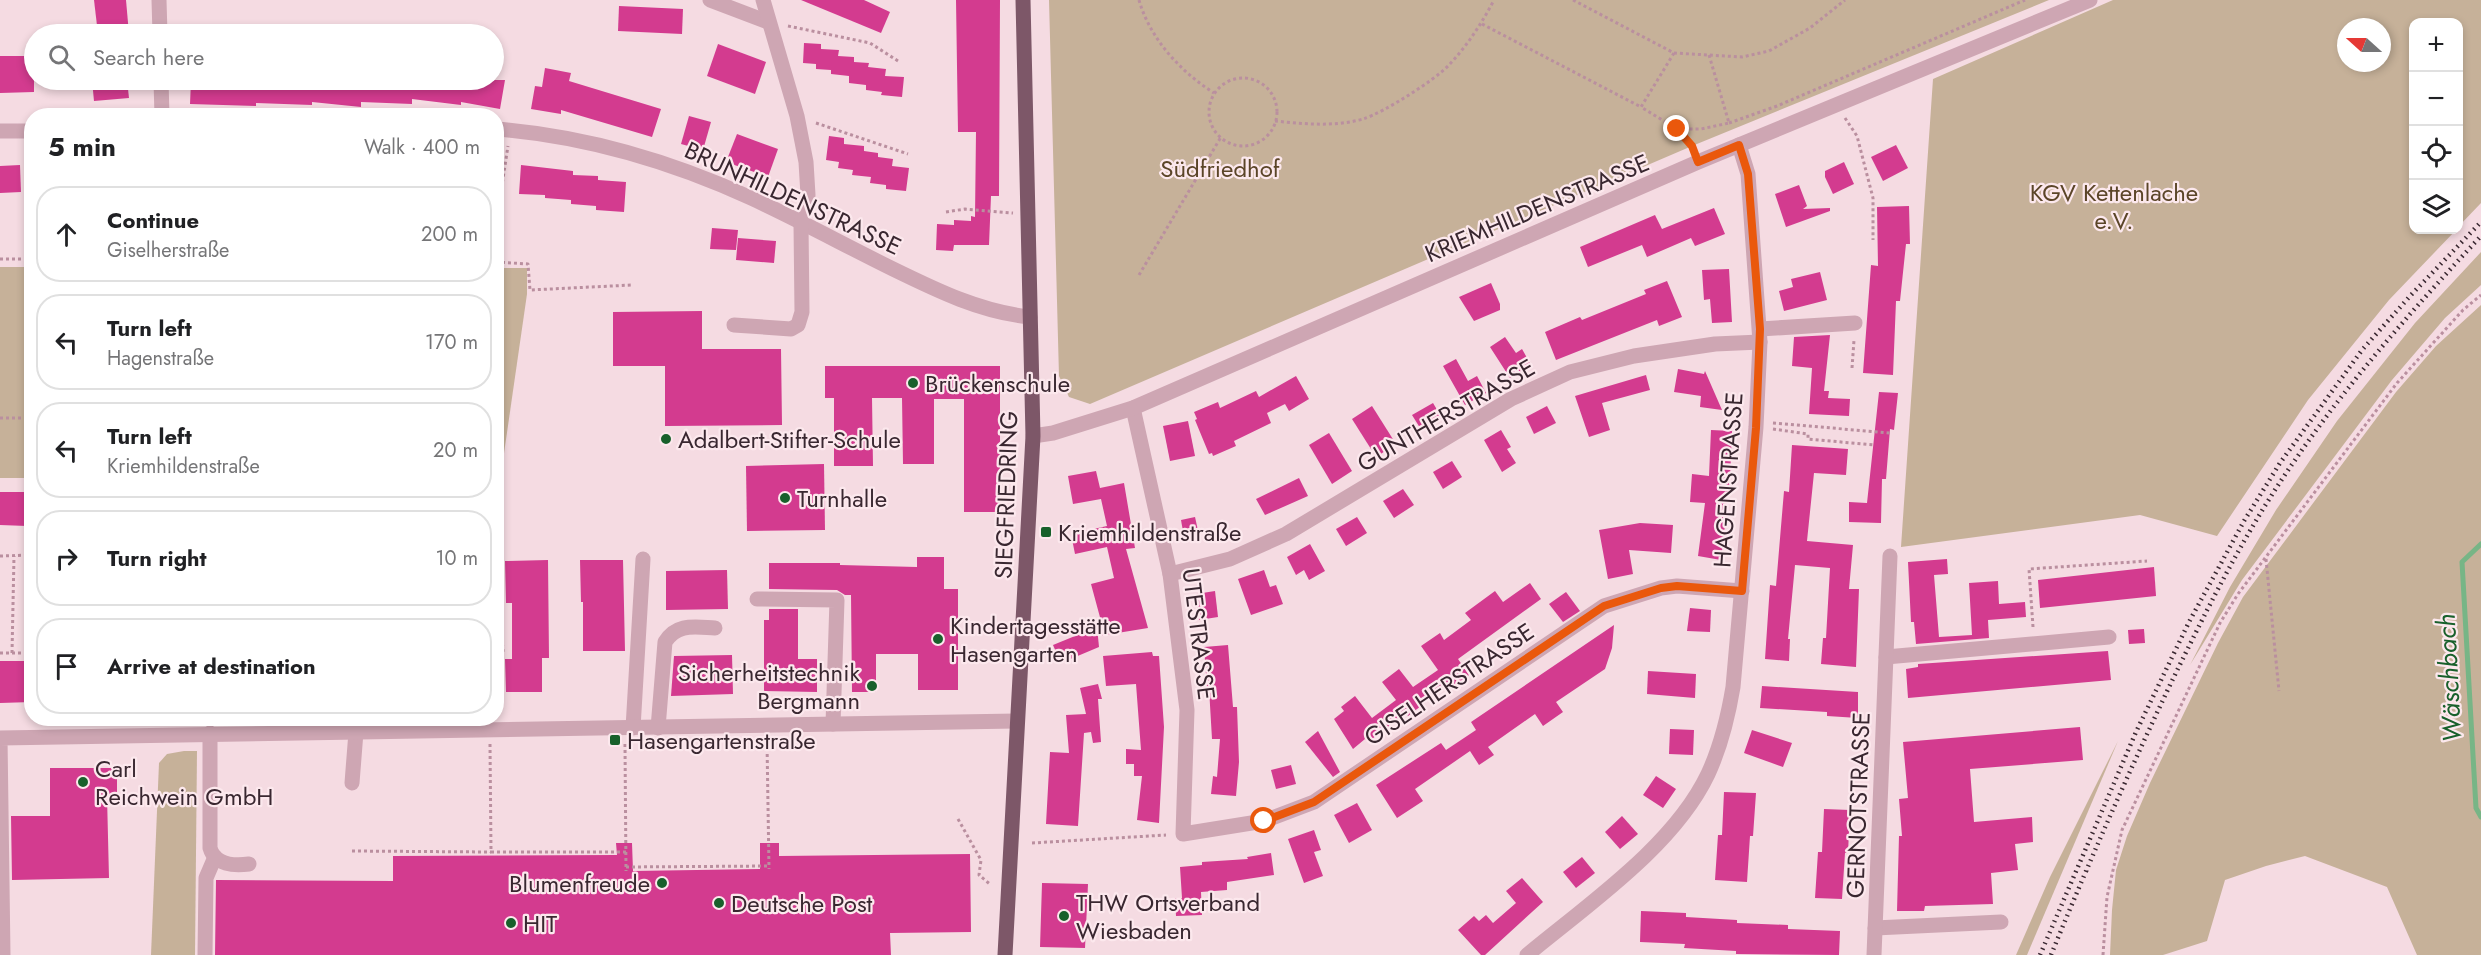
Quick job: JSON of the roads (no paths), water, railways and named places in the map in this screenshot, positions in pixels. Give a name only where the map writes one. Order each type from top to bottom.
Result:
[{"type":"main road","name":"SIEGFRIEDRING","points":[[1005,955],[1033,436],[1023,0]]},
{"type":"street","points":[[159,0],[160,24]]},
{"type":"street","points":[[710,0],[747,16],[768,22]]},
{"type":"street","points":[[734,325],[791,329],[798,325],[802,312],[801,224],[808,195],[806,162],[797,116],[763,0]]},
{"type":"street","name":"KRIEMHILDENSTRASSE","points":[[1033,436],[1053,434],[1133,408],[1698,162],[2090,0]]},
{"type":"street","points":[[161,90],[162,108]]},
{"type":"street","points":[[0,131],[24,130]]},
{"type":"street","name":"BRUNHILDENSTRASSE","points":[[504,130],[568,138],[646,158],[699,176],[752,198],[948,296],[1003,314],[1030,316]]},
{"type":"street","name":"HAGENSTRASSE","points":[[1527,955],[1651,851],[1672,829],[1691,804],[1715,757],[1728,717],[1733,687],[1756,425],[1760,336],[1748,174],[1739,145]]},
{"type":"street","name":"GUNTHERSTRASSE","points":[[1170,574],[1230,559],[1286,534],[1511,399],[1570,372],[1634,356],[1855,323]]},
{"type":"street","name":"UTESTRASSE","points":[[1133,408],[1170,574],[1187,710],[1183,834]]},
{"type":"street","name":"GERNOTSTRASSE","points":[[1874,955],[1890,556]]},
{"type":"street","points":[[629,728],[643,559]]},
{"type":"street","name":"GISELHERSTRASSE","points":[[1183,834],[1264,821],[1314,802],[1604,606],[1661,588],[1677,586],[1742,591]]},
{"type":"street","points":[[757,599],[837,600],[834,724]]},
{"type":"street","points":[[658,728],[665,642],[671,632],[681,627],[715,628]]},
{"type":"street","points":[[1886,657],[2109,637]]},
{"type":"street","points":[[3,955],[0,738],[1016,721]]},
{"type":"street","points":[[352,783],[356,732]]},
{"type":"street","points":[[210,734],[209,843],[215,857],[227,864],[249,864]]},
{"type":"street","points":[[205,955],[206,878],[215,857]]},
{"type":"street","points":[[1875,928],[2001,922]]},
{"type":"waterway","name":"Wäschbach","points":[[2481,544],[2462,562],[2476,808],[2481,817]]},
{"type":"railway","points":[[2040,955],[2136,732],[2189,622],[2244,521],[2280,463],[2362,350],[2481,222]]},
{"type":"railway","points":[[2051,955],[2079,887],[2170,685],[2213,600],[2275,489],[2359,374],[2481,236]]},
{"type":"place","name":"Brückenschule","points":[[913,383]]},
{"type":"place","name":"Adalbert-Stifter-Schule","points":[[666,439]]},
{"type":"place","name":"Turnhalle","points":[[785,498]]},
{"type":"place","name":"Kriemhildenstraße","points":[[1046,532]]},
{"type":"place","name":"Kindertagesstätte Hasengarten","points":[[938,639]]},
{"type":"place","name":"Sicherheitstechnik Bergmann","points":[[872,686]]},
{"type":"place","name":"Hasengartenstraße","points":[[615,740]]},
{"type":"place","name":"Carl Reichwein GmbH","points":[[83,782]]},
{"type":"place","name":"Blumenfreude","points":[[662,883]]},
{"type":"place","name":"Deutsche Post","points":[[719,903]]},
{"type":"place","name":"THW Ortsverband Wiesbaden","points":[[1064,916]]},
{"type":"place","name":"HIT","points":[[511,923]]},
{"type":"park label","name":"Südfriedhof","points":[[1220,168]]},
{"type":"park label","name":"KGV Kettenlache e.V.","points":[[2114,206]]}]
